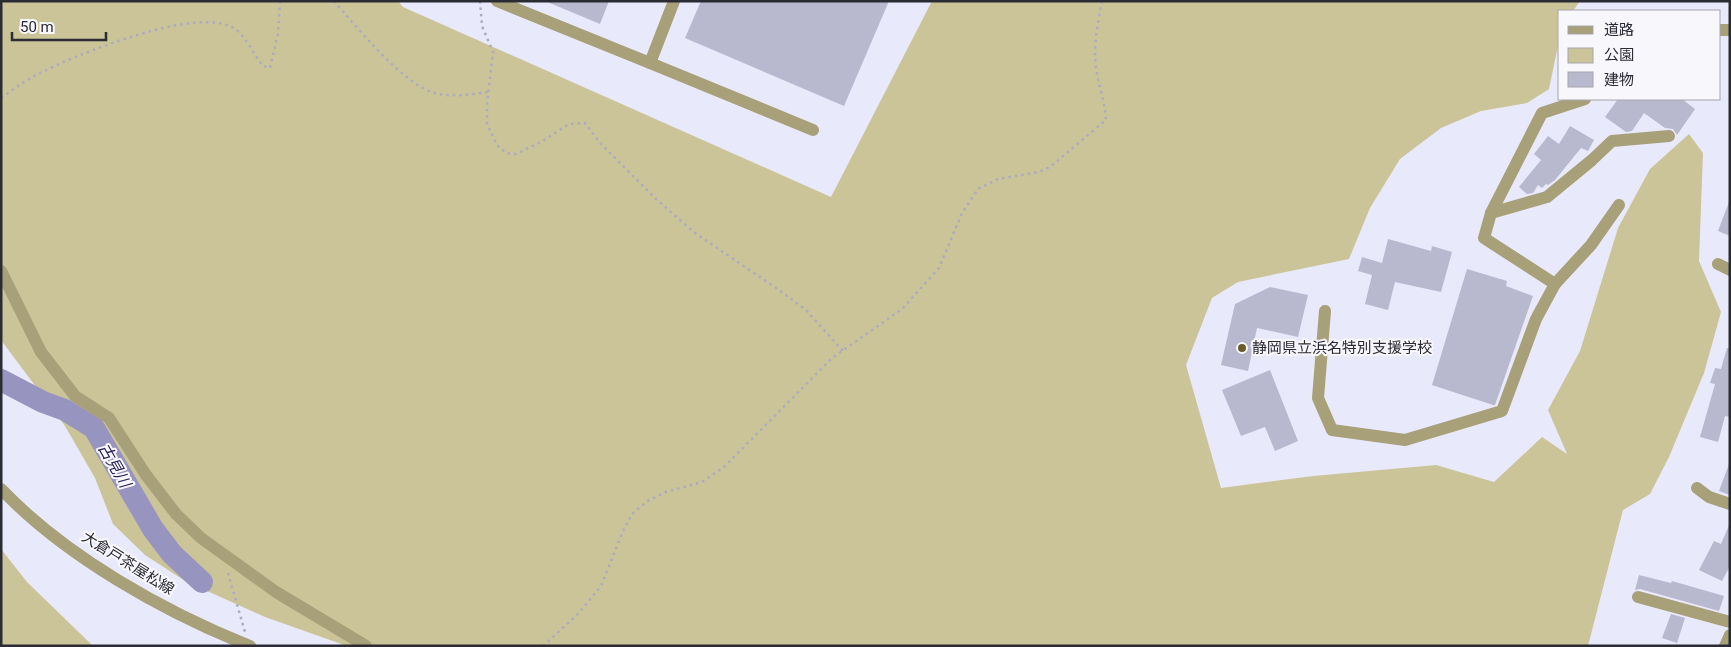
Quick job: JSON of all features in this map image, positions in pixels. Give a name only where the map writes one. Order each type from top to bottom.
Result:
[{"type":"street","points":[[497,1],[812,130]]},
{"type":"street","points":[[650,63],[674,1]]},
{"type":"street","points":[[1554,284],[1484,238],[1491,213],[1542,114],[1582,100]]},
{"type":"street","points":[[1491,213],[1546,197],[1592,160],[1612,141],[1669,136]]},
{"type":"street","points":[[1325,311],[1318,398],[1332,430],[1405,440],[1502,410],[1536,319],[1554,284],[1591,245],[1619,205]]},
{"type":"street","points":[[1,271],[41,352],[75,396],[109,418],[146,475],[176,514],[221,554],[276,592],[366,646]]},
{"type":"street","points":[[1696,488],[1709,497],[1730,504]]},
{"type":"street","name":"大倉戸茶屋松線","points":[[1,489],[53,534],[116,578],[190,620],[249,645]]},
{"type":"street","points":[[1638,597],[1730,622]]},
{"type":"street","points":[[1726,646],[1730,635]]},
{"type":"path","points":[[1,98],[35,75],[100,47],[149,32],[201,22],[218,22],[234,28],[245,39],[263,66],[270,68],[278,34],[280,1]]},
{"type":"path","points":[[334,1],[374,47],[414,83],[436,94],[457,96],[488,92]]},
{"type":"path","points":[[480,1],[482,26],[493,52],[488,92],[487,124],[497,145],[506,153],[516,154],[541,142],[569,124],[584,123],[600,143],[657,200],[695,233],[806,310],[843,351]]},
{"type":"path","points":[[543,646],[583,609],[601,586],[623,531],[632,514],[649,500],[666,492],[702,482],[724,468],[832,358],[902,309],[928,283],[939,268],[962,213],[978,189],[998,179],[1039,172],[1050,167],[1106,120],[1105,101],[1096,68],[1095,54],[1102,1]]},
{"type":"path","points":[[221,554],[243,620],[249,645]]},
{"type":"green space","points":[[1,1],[398,1],[403,7],[831,197],[932,1],[1580,1],[1574,10],[1558,10],[1558,46],[1549,89],[1527,103],[1481,111],[1441,128],[1400,159],[1370,208],[1349,259],[1238,282],[1212,298],[1186,365],[1221,488],[1313,476],[1436,465],[1494,482],[1542,437],[1567,454],[1548,410],[1580,351],[1618,228],[1650,169],[1689,134],[1703,153],[1699,261],[1721,312],[1704,373],[1669,457],[1650,494],[1623,510],[1588,646],[347,646],[265,617],[185,581],[145,555],[113,524],[95,478],[65,426],[1,340]]},
{"type":"green space","points":[[1,549],[27,582],[93,646],[1,646]]},
{"type":"building","points":[[545,1],[609,1],[600,24]]},
{"type":"building","points":[[701,1],[889,1],[844,106],[685,38]]},
{"type":"building","points":[[1617,100],[1683,100],[1695,109],[1677,135],[1673,129],[1665,128],[1644,113],[1632,131],[1626,132],[1605,117]]},
{"type":"building","points":[[1570,126],[1594,140],[1588,151],[1581,148],[1555,180],[1542,188],[1538,185],[1533,193],[1527,194],[1519,187],[1541,160],[1534,154],[1548,136],[1559,144]]},
{"type":"building","points":[[1730,202],[1730,236],[1718,231]]},
{"type":"building","points":[[1388,239],[1431,251],[1432,246],[1452,252],[1441,292],[1395,282],[1388,310],[1365,304],[1372,275],[1358,271],[1362,257],[1382,263]]},
{"type":"building","points":[[1467,269],[1507,281],[1506,286],[1533,296],[1495,405],[1432,385]]},
{"type":"building","points":[[1270,287],[1308,295],[1298,337],[1257,328],[1248,371],[1221,365],[1235,304]]},
{"type":"building","points":[[1727,348],[1730,348],[1730,417],[1725,416],[1718,442],[1700,437],[1715,384],[1710,383],[1715,368],[1721,369]]},
{"type":"building","points":[[1270,370],[1298,441],[1275,451],[1265,427],[1241,436],[1222,390]]},
{"type":"building","points":[[1730,464],[1730,495],[1719,491]]},
{"type":"building","points":[[1730,523],[1730,566],[1722,581],[1699,570],[1714,541],[1721,544]]},
{"type":"building","points":[[1639,575],[1671,583],[1672,581],[1724,596],[1719,611],[1640,589],[1635,590]]},
{"type":"building","points":[[1671,614],[1685,618],[1677,643],[1662,638]]},
{"type":"waterway","name":"古見川","points":[[1,380],[43,402],[65,410],[94,428],[153,529],[172,554],[202,582]]},
{"type":"place","name":"静岡県立浜名特別支援学校","points":[[1242,348]]}]
